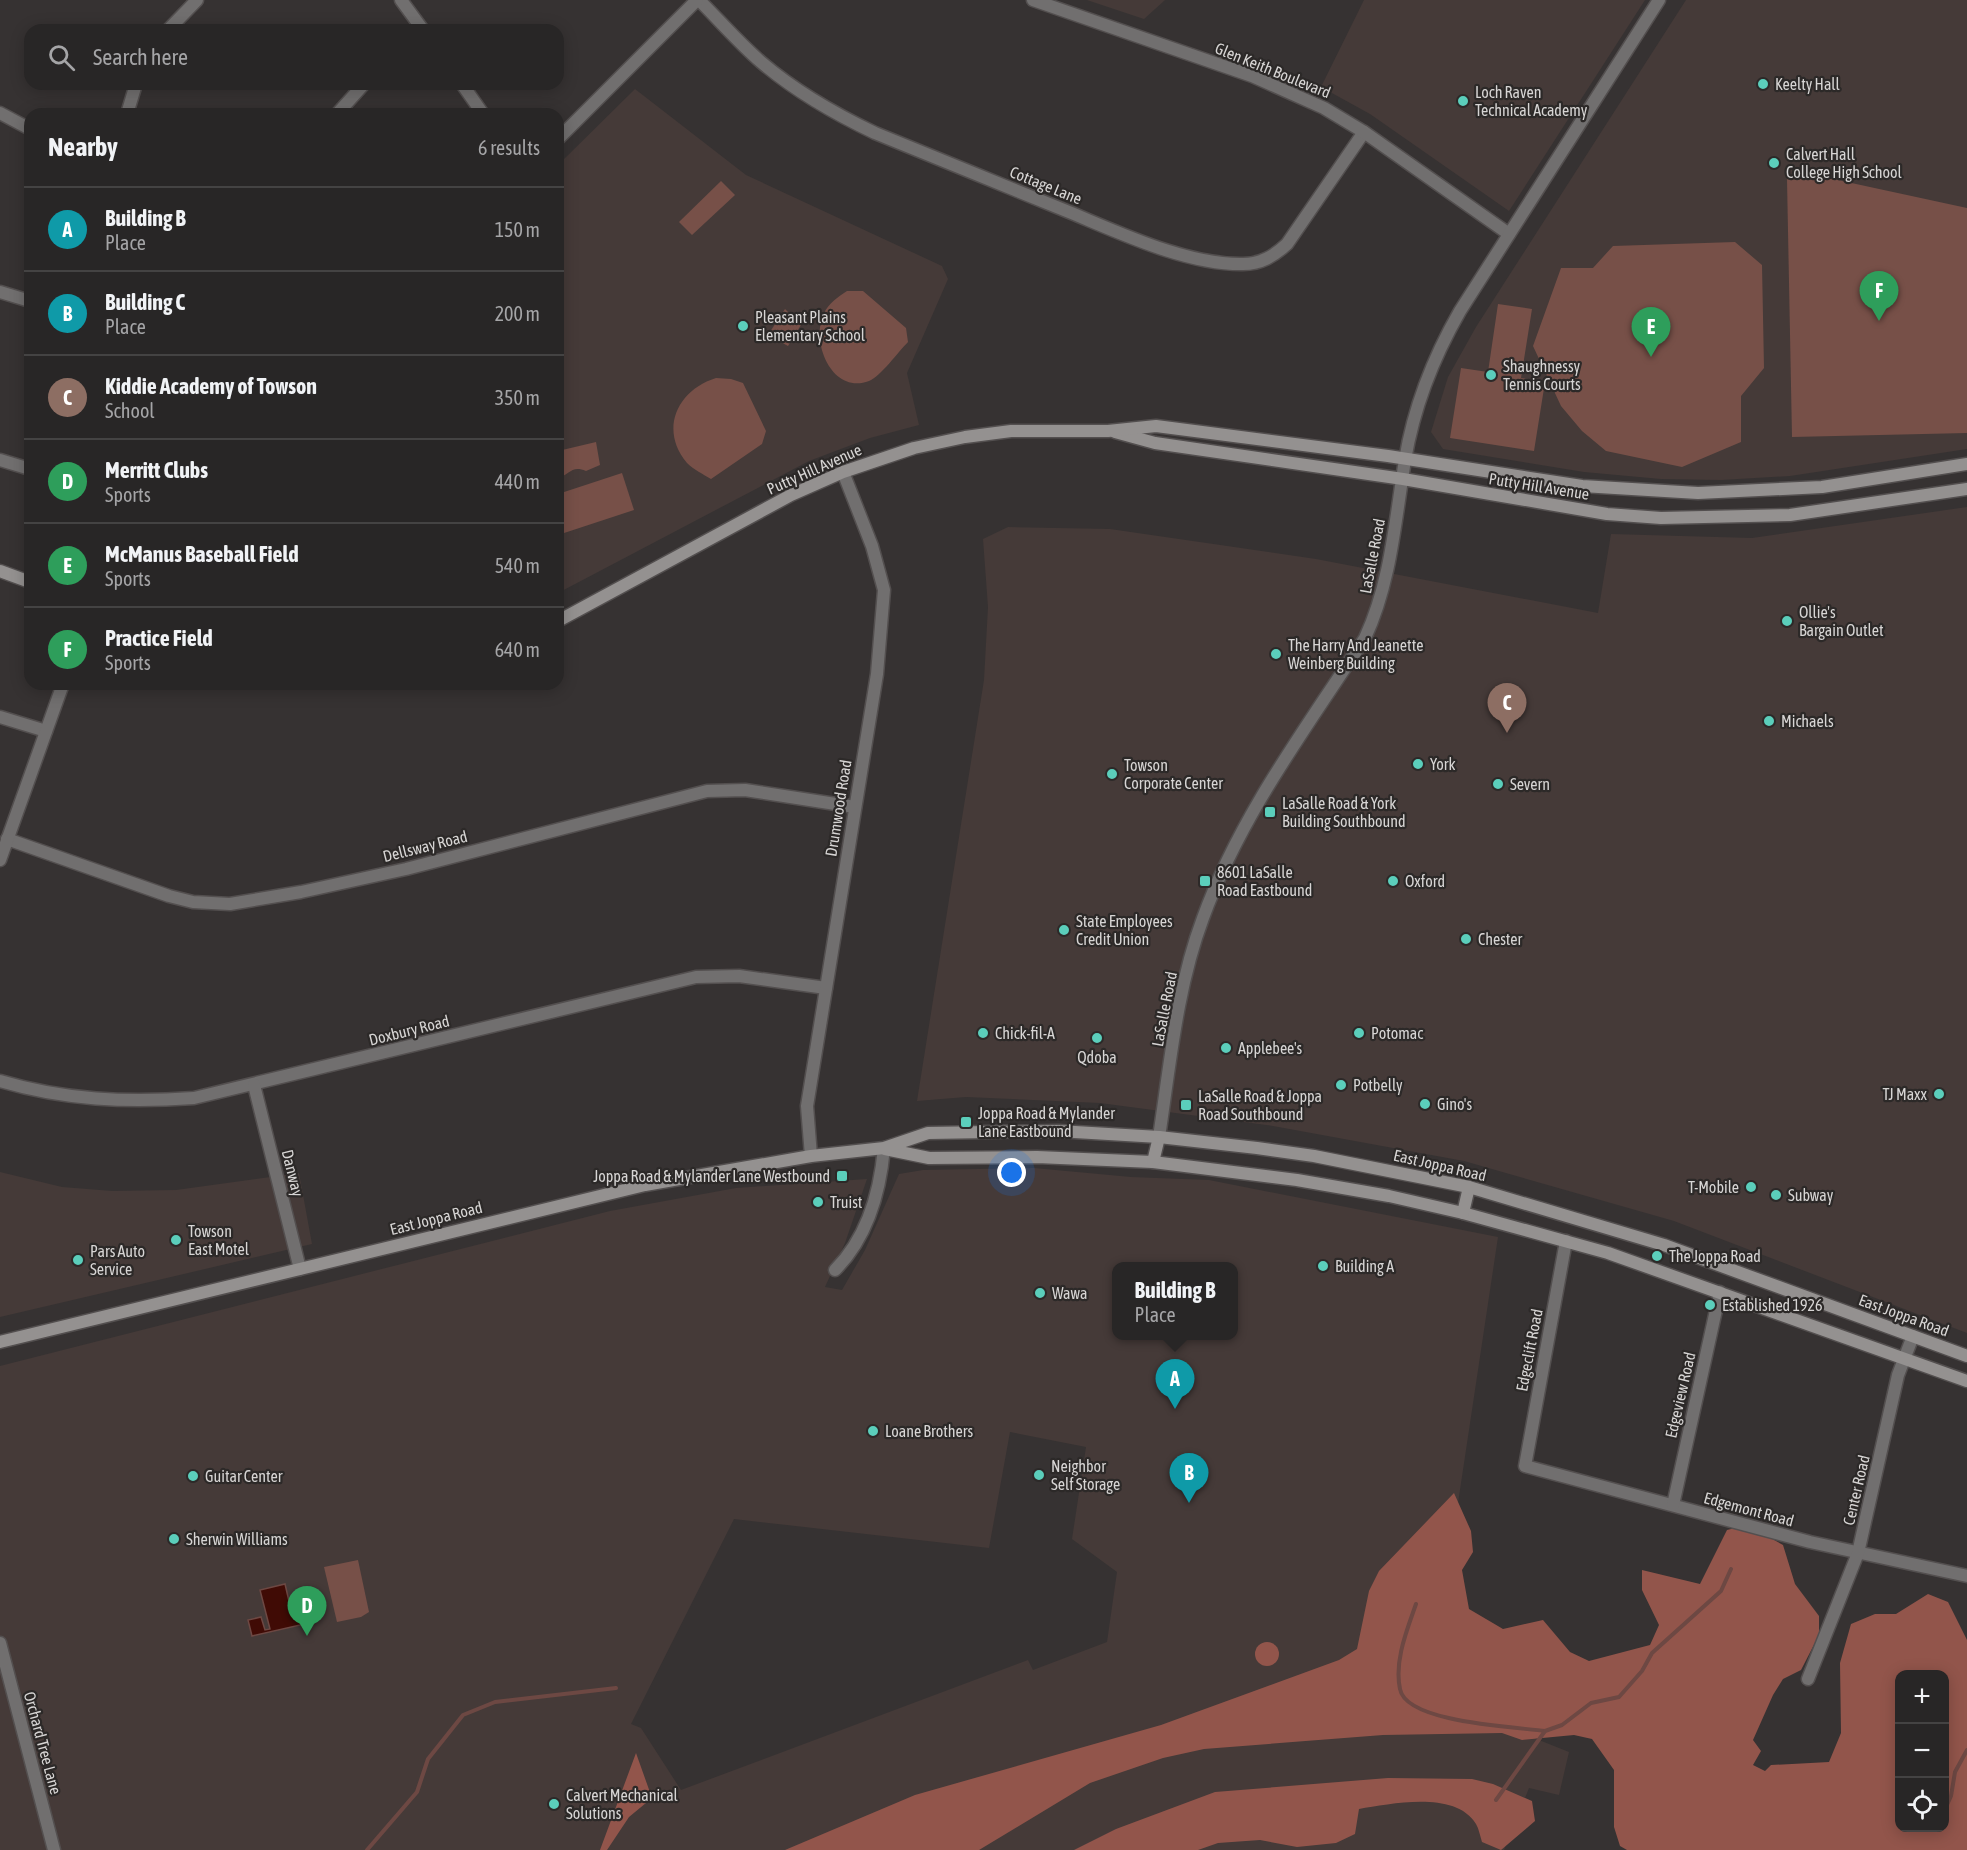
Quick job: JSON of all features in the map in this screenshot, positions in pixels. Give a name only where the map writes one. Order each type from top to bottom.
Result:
[{"type":"main road","name":"Putty Hill Avenue","points":[[564,618],[791,495],[843,472],[914,448],[975,435],[1036,429],[1108,431],[1156,426],[1405,459],[1582,486],[1698,493],[1822,487],[1967,464]]},
{"type":"main road","name":"Putty Hill Avenue","points":[[1108,431],[1155,443],[1403,479],[1607,514],[1696,518],[1790,515],[1967,489]]},
{"type":"main road","points":[[0,571],[24,580]]},
{"type":"main road","name":"East Joppa Road","points":[[0,1342],[632,1187],[811,1156],[884,1148],[928,1133],[1058,1131],[1159,1137],[1314,1156],[1469,1188],[1664,1245],[1967,1356]]},
{"type":"main road","points":[[1153,1162],[1159,1137]]},
{"type":"main road","name":"East Joppa Road","points":[[884,1148],[929,1158],[1037,1157],[1153,1162],[1297,1180],[1462,1213],[1566,1241],[1720,1292],[1967,1381]]},
{"type":"main road","points":[[1462,1213],[1469,1188]]},
{"type":"street","points":[[174,24],[197,0]]},
{"type":"street","points":[[401,0],[419,24]]},
{"type":"street","points":[[564,133],[698,0]]},
{"type":"street","name":"Cottage Lane","points":[[698,0],[761,62],[845,118],[1126,235],[1189,255],[1217,261],[1243,264],[1260,262],[1275,255],[1287,244],[1364,132]]},
{"type":"street","name":"Glen Keith Boulevard","points":[[1033,0],[1252,76],[1324,108],[1364,132],[1509,234]]},
{"type":"street","name":"LaSalle Road","points":[[1159,1137],[1178,1015],[1202,919],[1243,829],[1265,790],[1365,638],[1378,611],[1388,568],[1405,459],[1416,409],[1438,349],[1659,0]]},
{"type":"street","points":[[129,108],[134,90]]},
{"type":"street","points":[[342,108],[359,90]]},
{"type":"street","points":[[466,90],[479,108]]},
{"type":"street","points":[[0,113],[24,126]]},
{"type":"street","points":[[0,292],[24,299]]},
{"type":"street","points":[[0,460],[24,467]]},
{"type":"street","name":"Drumwood Road","points":[[811,1156],[807,1106],[877,674],[884,590],[872,546],[843,472]]},
{"type":"street","points":[[0,860],[61,690]]},
{"type":"street","points":[[0,717],[46,731]]},
{"type":"street","name":"Dellsway Road","points":[[7,840],[169,896],[214,904],[301,892],[406,869],[707,791],[746,790],[855,807]]},
{"type":"street","name":"Doxbury Road","points":[[0,1081],[73,1098],[115,1101],[194,1098],[696,976],[740,976],[826,988]]},
{"type":"street","name":"Danway","points":[[254,1085],[300,1269]]},
{"type":"street","points":[[835,1270],[855,1246],[867,1220],[882,1174],[884,1148]]},
{"type":"street","name":"Edgeclift Road","points":[[1525,1466],[1566,1241]]},
{"type":"street","name":"Edgeview Road","points":[[1673,1505],[1720,1292]]},
{"type":"street","name":"Center Road","points":[[1808,1679],[1858,1553],[1904,1358],[1913,1336]]},
{"type":"street","name":"Edgemont Road","points":[[1525,1466],[1858,1553],[1967,1576]]},
{"type":"street","name":"Orchard Tree Lane","points":[[0,1643],[54,1850]]},
{"type":"shaded area","points":[[1087,0],[1165,0],[1144,19]]},
{"type":"shaded area","name":"Loch Raven Technical Academy","points":[[1364,0],[1645,0],[1509,211],[1370,114],[1321,87]]},
{"type":"shaded area","name":"Calvert Hall College High School","points":[[1686,0],[1967,0],[1967,449],[1790,476],[1721,480],[1661,479],[1584,472],[1443,449],[1431,432],[1448,377],[1476,327]]},
{"type":"shaded area","name":"Pleasant Plains Elementary School","points":[[635,89],[746,175],[942,266],[948,279],[907,373],[919,425],[870,438],[809,461],[564,590],[564,159]]},
{"type":"shaded area","points":[[1787,179],[1833,179],[1967,208],[1967,433],[1792,437]]},
{"type":"shaded area","points":[[721,181],[735,195],[692,235],[679,222]]},
{"type":"shaded area","points":[[1735,242],[1762,265],[1764,368],[1741,396],[1741,442],[1682,467],[1606,451],[1582,431],[1561,406],[1533,346],[1561,268],[1593,268],[1613,246]]},
{"type":"shaded area","points":[[847,291],[863,291],[906,328],[908,342],[884,369],[869,381],[856,383],[844,380],[827,363],[822,351],[820,325],[824,313],[834,300]]},
{"type":"shaded area","name":"Shaughnessy Tennis Courts","points":[[1498,304],[1532,309],[1521,378],[1545,382],[1534,451],[1450,438],[1461,368],[1488,372]]},
{"type":"shaded area","points":[[785,309],[801,325],[788,346],[768,335]]},
{"type":"shaded area","points":[[716,378],[743,383],[766,431],[762,444],[711,479],[687,463],[674,437],[674,425],[676,413],[682,401],[702,384]]},
{"type":"shaded area","points":[[596,442],[600,465],[586,471],[577,469],[564,476],[564,450]]},
{"type":"shaded area","points":[[622,473],[634,510],[564,533],[564,492]]},
{"type":"shaded area","points":[[1967,507],[1967,1333],[1674,1221],[1464,1161],[1273,1126],[1100,1103],[966,1097],[917,1101],[984,680],[988,607],[983,539],[1008,527],[1110,529],[1316,559],[1598,613],[1611,534],[1752,538]]},
{"type":"shaded area","points":[[1034,1168],[1131,1177],[1209,1180],[1498,1237],[1429,1696],[1569,1752],[1559,1795],[1529,1788],[1504,1850],[0,1850],[0,1366],[610,1211],[736,1188],[867,1179],[845,1243],[825,1287],[842,1290],[865,1250],[899,1174],[923,1170]],"holes":[[[1010,1432],[1086,1447],[1072,1539],[1117,1572],[1107,1642],[1033,1670],[1028,1660],[681,1790],[641,1728],[631,1724],[734,1519],[989,1548]]]},
{"type":"shaded area","points":[[0,1172],[62,1187],[112,1191],[176,1190],[299,1173],[312,1244],[0,1317]]},
{"type":"shaded area","points":[[1454,1493],[1471,1531],[1473,1552],[1462,1570],[1469,1609],[1503,1629],[1543,1620],[1570,1652],[1589,1661],[1650,1645],[1659,1625],[1642,1590],[1642,1570],[1700,1584],[1727,1530],[1747,1525],[1783,1545],[1795,1584],[1819,1616],[1819,1635],[1801,1670],[1783,1679],[1773,1695],[1753,1740],[1761,1751],[1753,1765],[1765,1771],[1771,1765],[1829,1762],[1841,1733],[1840,1663],[1851,1624],[1875,1614],[1896,1614],[1928,1594],[1948,1602],[1967,1640],[1967,1850],[1627,1850],[1620,1846],[1614,1827],[1614,1770],[1592,1739],[1574,1735],[1522,1740],[1502,1733],[1383,1735],[1204,1749],[1163,1758],[1090,1783],[979,1850],[785,1850],[915,1795],[1161,1725],[1339,1660],[1357,1649],[1369,1591],[1379,1571]]},
{"type":"shaded area","points":[[358,1560],[369,1612],[361,1617],[337,1622],[324,1567]]},
{"type":"shaded area","points":[[285,1584],[292,1614],[306,1611],[309,1623],[252,1636],[248,1620],[261,1617],[265,1630],[270,1629],[260,1590]]},
{"type":"shaded area","points":[[1267,1642],[1272,1643],[1278,1649],[1278,1659],[1272,1665],[1267,1666],[1262,1665],[1256,1659],[1255,1654],[1256,1649],[1262,1643]]},
{"type":"shaded area","points":[[636,1753],[652,1798],[629,1817],[607,1850],[600,1850]]},
{"type":"shaded area","points":[[1388,1778],[1472,1779],[1493,1784],[1532,1801],[1535,1821],[1501,1850],[1482,1842],[1476,1824],[1466,1813],[1438,1803],[1422,1802],[1359,1809],[1355,1834],[1336,1843],[1297,1847],[1260,1840],[1218,1843],[1198,1850],[1074,1850],[1116,1829],[1215,1792]]},
{"type":"waterway","points":[[1496,1800],[1545,1731],[1562,1725],[1591,1703],[1619,1697],[1642,1671],[1652,1653],[1721,1591],[1731,1569]]},
{"type":"waterway","points":[[1416,1604],[1400,1657],[1400,1689],[1407,1700],[1421,1709],[1441,1716],[1488,1725],[1545,1731]]},
{"type":"waterway","points":[[367,1850],[417,1792],[428,1759],[463,1715],[495,1702],[616,1688]]},
{"type":"waterway","points":[[1949,1800],[1955,1772],[1967,1750]]},
{"type":"place","name":"Keelty Hall","points":[[1763,84]]},
{"type":"place","name":"Loch Raven Technical Academy","points":[[1463,101]]},
{"type":"place","name":"Calvert Hall College High School","points":[[1774,163]]},
{"type":"place","name":"Practice Field","points":[[1879,321]]},
{"type":"place","name":"Pleasant Plains Elementary School","points":[[743,326]]},
{"type":"place","name":"McManus Baseball Field","points":[[1651,357]]},
{"type":"place","name":"Shaughnessy Tennis Courts","points":[[1491,375]]},
{"type":"place","name":"Ollie's Bargain Outlet","points":[[1787,621]]},
{"type":"place","name":"The Harry And Jeanette Weinberg Building","points":[[1276,654]]},
{"type":"place","name":"Michaels","points":[[1769,721]]},
{"type":"place","name":"Kiddie Academy of Towson","points":[[1507,733]]},
{"type":"place","name":"York","points":[[1418,764]]},
{"type":"place","name":"Towson Corporate Center","points":[[1112,774]]},
{"type":"place","name":"Severn","points":[[1498,784]]},
{"type":"place","name":"LaSalle Road & York Building Southbound","points":[[1270,812]]},
{"type":"place","name":"8601 LaSalle Road Eastbound","points":[[1205,881]]},
{"type":"place","name":"Oxford","points":[[1393,881]]},
{"type":"place","name":"State Employees Credit Union","points":[[1064,930]]},
{"type":"place","name":"Chester","points":[[1466,939]]},
{"type":"place","name":"Chick-fil-A","points":[[983,1033]]},
{"type":"place","name":"Potomac","points":[[1359,1033]]},
{"type":"place","name":"Qdoba","points":[[1097,1038]]},
{"type":"place","name":"Applebee's","points":[[1226,1048]]},
{"type":"place","name":"Potbelly","points":[[1341,1085]]},
{"type":"place","name":"TJ Maxx","points":[[1939,1094]]},
{"type":"place","name":"Gino's","points":[[1425,1104]]},
{"type":"place","name":"LaSalle Road & Joppa Road Southbound","points":[[1186,1105]]},
{"type":"place","name":"Joppa Road & Mylander Lane Eastbound","points":[[966,1122]]},
{"type":"place","name":"Joppa Road & Mylander Lane Westbound","points":[[842,1176]]},
{"type":"place","name":"T-Mobile","points":[[1751,1187]]},
{"type":"place","name":"Subway","points":[[1776,1195]]},
{"type":"place","name":"Truist","points":[[818,1202]]},
{"type":"place","name":"Towson East Motel","points":[[176,1240]]},
{"type":"place","name":"The Joppa Road","points":[[1657,1256]]},
{"type":"place","name":"Pars Auto Service","points":[[78,1260]]},
{"type":"place","name":"Building A","points":[[1323,1266]]},
{"type":"place","name":"Wawa","points":[[1040,1293]]},
{"type":"place","name":"Established 1926","points":[[1710,1305]]},
{"type":"place","name":"Building B","points":[[1175,1409]]},
{"type":"place","name":"Loane Brothers","points":[[873,1431]]},
{"type":"place","name":"Neighbor Self Storage","points":[[1039,1475]]},
{"type":"place","name":"Guitar Center","points":[[193,1476]]},
{"type":"place","name":"Building C","points":[[1189,1503]]},
{"type":"place","name":"Sherwin Williams","points":[[174,1539]]},
{"type":"place","name":"Merritt Clubs","points":[[307,1636]]},
{"type":"place","name":"Calvert Mechanical Solutions","points":[[554,1804]]}]
